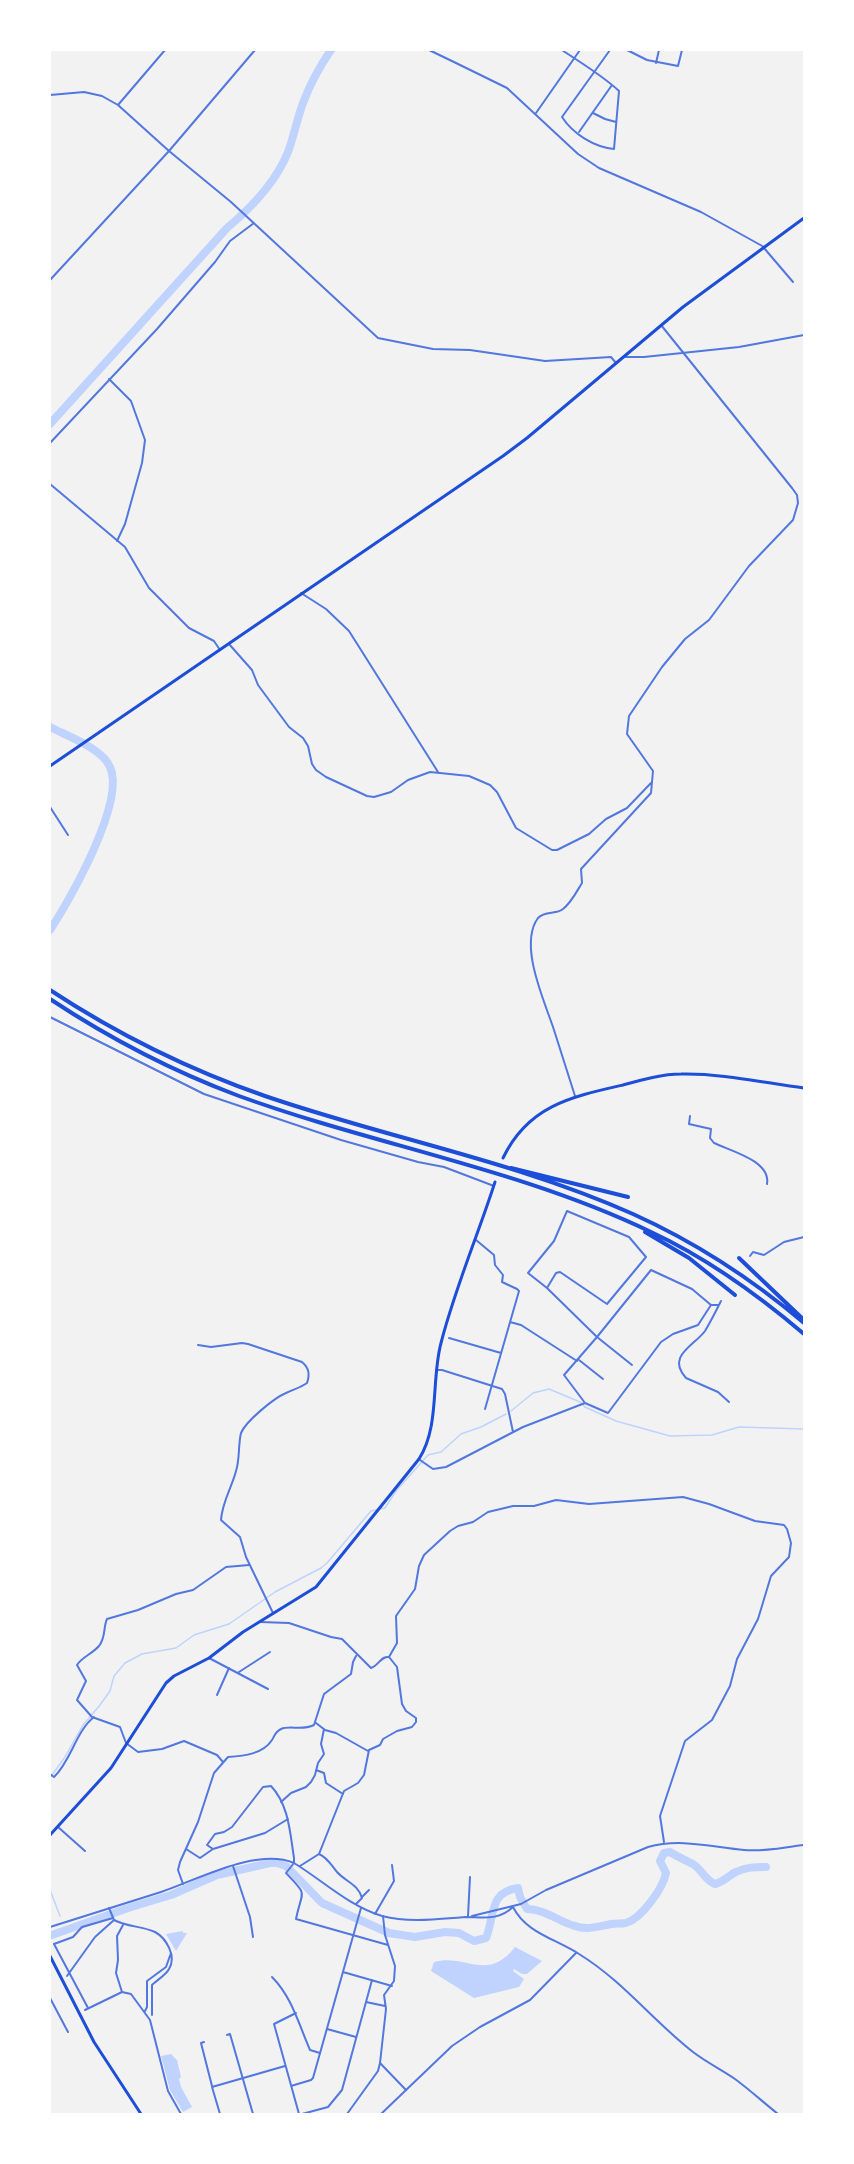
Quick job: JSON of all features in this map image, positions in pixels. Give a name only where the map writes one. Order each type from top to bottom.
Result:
[{"type":"highway","points":[[50,990],[105,1025],[241,1087],[318,1113],[479,1160],[580,1193],[664,1229],[730,1266],[804,1322]]},
{"type":"highway","points":[[50,999],[138,1052],[227,1091],[316,1122],[514,1179],[627,1221],[677,1245],[726,1274],[804,1334]]},
{"type":"highway","points":[[479,1160],[628,1197]]},
{"type":"highway","points":[[627,1221],[689,1258],[735,1295]]},
{"type":"highway","points":[[739,1258],[804,1322]]},
{"type":"main road","points":[[50,766],[503,456],[661,325],[804,218]]},
{"type":"main road","points":[[503,1158],[514,1137],[526,1124],[558,1102],[575,1096],[679,1073],[804,1088]]},
{"type":"main road","points":[[50,1835],[111,1768],[166,1683],[174,1676],[209,1658],[316,1587],[419,1459],[429,1439],[436,1370],[448,1318],[495,1184]]},
{"type":"main road","points":[[50,1956],[90,2034],[141,2115]]},
{"type":"street","points":[[118,105],[165,50]]},
{"type":"street","points":[[50,280],[169,151],[255,50]]},
{"type":"street","points":[[429,50],[507,88],[578,154],[599,168],[701,212],[764,247],[793,282]]},
{"type":"street","points":[[562,50],[574,58],[594,72],[612,85],[618,91],[614,149],[594,145],[562,117],[594,72],[610,50]]},
{"type":"street","points":[[536,113],[580,50]]},
{"type":"street","points":[[627,50],[656,63],[678,66],[682,50]]},
{"type":"street","points":[[656,63],[659,50]]},
{"type":"street","points":[[578,133],[612,85]]},
{"type":"street","points":[[50,95],[84,92],[102,96],[118,105],[254,222],[378,338],[425,347],[470,350],[545,361],[611,357],[616,363]]},
{"type":"street","points":[[592,113],[616,122]]},
{"type":"street","points":[[50,443],[157,329],[215,262],[230,241],[254,222]]},
{"type":"street","points":[[575,1096],[537,983],[532,952],[534,926],[540,916],[545,913],[566,908],[582,882],[581,869],[651,793],[653,777],[651,767],[627,734],[629,716],[635,705],[668,660],[686,639],[709,620],[749,566],[793,520],[798,503],[797,495],[792,488],[661,325]]},
{"type":"street","points":[[623,357],[755,345],[804,335]]},
{"type":"street","points":[[109,379],[131,401],[145,440],[142,463],[125,524],[117,541]]},
{"type":"street","points":[[50,484],[125,548],[149,588],[189,628],[214,641],[220,650]]},
{"type":"street","points":[[301,593],[326,609],[349,631],[438,772]]},
{"type":"street","points":[[229,644],[252,670],[258,685],[289,727],[303,738],[316,770],[358,793],[374,797],[391,792],[416,776],[438,772],[469,776],[490,784],[497,792],[516,828],[552,850],[557,850],[589,834],[606,819],[627,808],[651,783]]},
{"type":"street","points":[[50,807],[68,835]]},
{"type":"street","points":[[50,1017],[204,1095],[291,1125],[418,1162],[444,1167],[495,1184]]},
{"type":"street","points":[[690,1116],[689,1124],[711,1129],[710,1138],[714,1143],[761,1165],[767,1172],[768,1184]]},
{"type":"street","points":[[547,1288],[556,1273],[561,1272],[607,1304],[646,1257],[629,1237],[567,1210],[554,1241],[528,1273],[547,1288],[597,1337],[632,1365]]},
{"type":"street","points":[[750,1256],[753,1252],[764,1255],[784,1242],[804,1237]]},
{"type":"street","points":[[476,1240],[494,1255],[495,1265],[503,1275],[502,1282],[518,1290],[485,1409]]},
{"type":"street","points":[[711,1305],[698,1325],[673,1334],[661,1342],[608,1413],[584,1404],[564,1376],[651,1270],[692,1289],[711,1305],[719,1305]]},
{"type":"street","points":[[721,1301],[703,1333],[683,1352],[679,1364],[686,1378],[718,1392],[729,1402]]},
{"type":"street","points":[[510,1322],[528,1329],[603,1378]]},
{"type":"street","points":[[449,1338],[501,1353]]},
{"type":"street","points":[[198,1345],[211,1347],[248,1344],[302,1362],[309,1371],[307,1383],[278,1397],[248,1423],[242,1433],[238,1466],[222,1508],[221,1520],[240,1538],[273,1615]]},
{"type":"street","points":[[436,1370],[491,1385],[505,1392],[513,1432]]},
{"type":"street","points":[[419,1459],[433,1469],[446,1467],[513,1432],[546,1417],[584,1404]]},
{"type":"street","points":[[389,1657],[397,1643],[396,1617],[415,1589],[419,1566],[424,1555],[450,1531],[473,1522],[488,1512],[513,1506],[534,1506],[556,1500],[589,1504],[683,1497],[755,1521],[784,1525],[791,1543],[789,1557],[771,1576],[758,1619],[737,1659],[730,1686],[712,1720],[685,1741],[660,1816],[664,1842]]},
{"type":"street","points":[[223,1762],[217,1755],[180,1741],[162,1749],[138,1752],[126,1743],[120,1726],[92,1716],[77,1700],[86,1681],[77,1665],[99,1646],[105,1635],[106,1619],[138,1610],[176,1594],[194,1590],[226,1567],[250,1564]]},
{"type":"street","points":[[260,1622],[289,1623],[331,1638],[342,1639],[371,1668],[384,1657],[389,1657]]},
{"type":"street","points":[[239,1672],[270,1652]]},
{"type":"street","points":[[183,1884],[178,1866],[198,1822],[215,1770],[228,1757],[258,1751],[267,1745],[280,1729],[308,1727],[316,1723],[324,1694],[351,1674],[357,1655]]},
{"type":"street","points":[[368,1751],[380,1745],[383,1739],[412,1727],[417,1721],[402,1706],[398,1667],[389,1657]]},
{"type":"street","points":[[209,1658],[268,1689]]},
{"type":"street","points":[[217,1695],[229,1668]]},
{"type":"street","points":[[50,1774],[54,1777],[65,1764],[92,1716]]},
{"type":"street","points":[[316,1723],[324,1730],[336,1733],[368,1751]]},
{"type":"street","points":[[281,1802],[291,1793],[309,1784],[314,1777],[324,1754],[321,1744],[324,1730]]},
{"type":"street","points":[[299,1866],[319,1854],[343,1794],[347,1788],[358,1783],[362,1777],[368,1751]]},
{"type":"street","points":[[316,1770],[324,1773],[326,1784],[343,1794]]},
{"type":"street","points":[[213,1849],[207,1845],[215,1834],[230,1829],[263,1787],[272,1787],[288,1819],[294,1863],[286,1872],[303,1894],[296,1919],[388,1945]]},
{"type":"street","points":[[186,1849],[200,1858],[213,1849],[265,1833],[288,1819]]},
{"type":"street","points":[[58,1826],[85,1851]]},
{"type":"street","points":[[468,1917],[522,1904],[556,1886],[648,1846],[664,1842],[683,1842],[746,1850],[804,1845]]},
{"type":"street","points":[[319,1854],[326,1857],[338,1873],[353,1884],[362,1898]]},
{"type":"street","points":[[50,1927],[110,1910],[215,1870],[272,1858],[294,1863],[361,1907],[383,1916],[409,1920],[488,1918],[506,1913],[513,1907]]},
{"type":"street","points":[[375,1914],[394,1881],[392,1865]]},
{"type":"street","points":[[234,1867],[250,1917],[253,1937]]},
{"type":"street","points":[[468,1917],[471,1877]]},
{"type":"street","points":[[356,1904],[369,1890]]},
{"type":"street","points":[[291,2086],[313,2078],[361,1907]]},
{"type":"street","points":[[513,1907],[518,1917],[538,1933],[577,1952],[620,1984],[693,2052],[737,2080],[778,2115]]},
{"type":"street","points":[[110,1910],[113,1919],[123,1925],[155,1932],[164,1940],[171,1953],[169,1969],[152,1985],[152,2015]]},
{"type":"street","points":[[347,2115],[378,2071],[380,2063],[384,1995],[392,1986],[395,1966],[385,1935],[383,1916]]},
{"type":"street","points":[[67,1976],[95,1936],[113,1919]]},
{"type":"street","points":[[88,2008],[54,1944],[73,1937],[82,1927],[113,1919]]},
{"type":"street","points":[[122,1992],[116,1973],[117,1936],[123,1925]]},
{"type":"street","points":[[381,2115],[443,2054],[465,2037],[530,2000],[577,1952]]},
{"type":"street","points":[[145,2012],[147,1981],[166,1967],[171,1953]]},
{"type":"street","points":[[343,1972],[392,1986]]},
{"type":"street","points":[[272,1977],[296,2013],[310,2050],[320,2053]]},
{"type":"street","points":[[296,2013],[274,2024],[301,2115],[328,2107],[342,2090],[372,1980]]},
{"type":"street","points":[[84,2010],[122,1992],[131,1994],[150,2020],[168,2091],[181,2115]]},
{"type":"street","points":[[53,1994],[50,1998],[68,2032]]},
{"type":"street","points":[[366,2002],[385,2006]]},
{"type":"street","points":[[63,2023],[68,2020]]},
{"type":"street","points":[[327,2029],[356,2037]]},
{"type":"street","points":[[227,2035],[230,2034],[253,2115]]},
{"type":"street","points":[[204,2042],[201,2043],[220,2115]]},
{"type":"street","points":[[380,2063],[406,2090]]},
{"type":"street","points":[[212,2087],[285,2066]]},
{"type":"water","points":[[183,1931],[187,1933],[176,1951],[166,1934]]},
{"type":"water","points":[[515,1947],[542,1961],[527,1974],[514,1969],[513,1971],[524,1979],[519,1987],[474,1998],[431,1971],[434,1962],[446,1960],[476,1965],[495,1963],[505,1958]]},
{"type":"water","points":[[171,2054],[177,2060],[181,2087],[192,2107],[183,2112],[170,2090],[161,2056]]},
{"type":"waterway","points":[[50,424],[227,228],[254,203],[270,184],[288,152],[309,89],[331,50]]},
{"type":"waterway","points":[[50,727],[100,754],[110,767],[113,783],[110,803],[94,850],[50,930]]},
{"type":"waterway","points":[[511,1411],[533,1393],[549,1389],[616,1421],[670,1436],[712,1435],[739,1427],[804,1429]]},
{"type":"waterway","points":[[50,1778],[83,1725],[110,1691],[114,1676],[125,1663],[142,1654],[176,1648],[194,1635],[229,1624],[275,1592],[321,1568],[371,1511],[385,1508],[396,1491],[428,1455],[441,1452],[461,1434],[506,1414]]},
{"type":"waterway","points":[[52,1935],[171,1895],[217,1875],[270,1863],[286,1866],[322,1903],[389,1933],[415,1937],[445,1932],[459,1933],[474,1941],[486,1938],[497,1900],[508,1890],[518,1888],[527,1909],[540,1911],[575,1926],[591,1928],[626,1923],[645,1909],[664,1879],[666,1873],[660,1861],[664,1853],[670,1852],[693,1864],[715,1884],[743,1869],[766,1867]]},
{"type":"waterway","points":[[50,1890],[60,1916]]},
{"type":"waterway","points":[[57,1933],[58,1929]]}]
